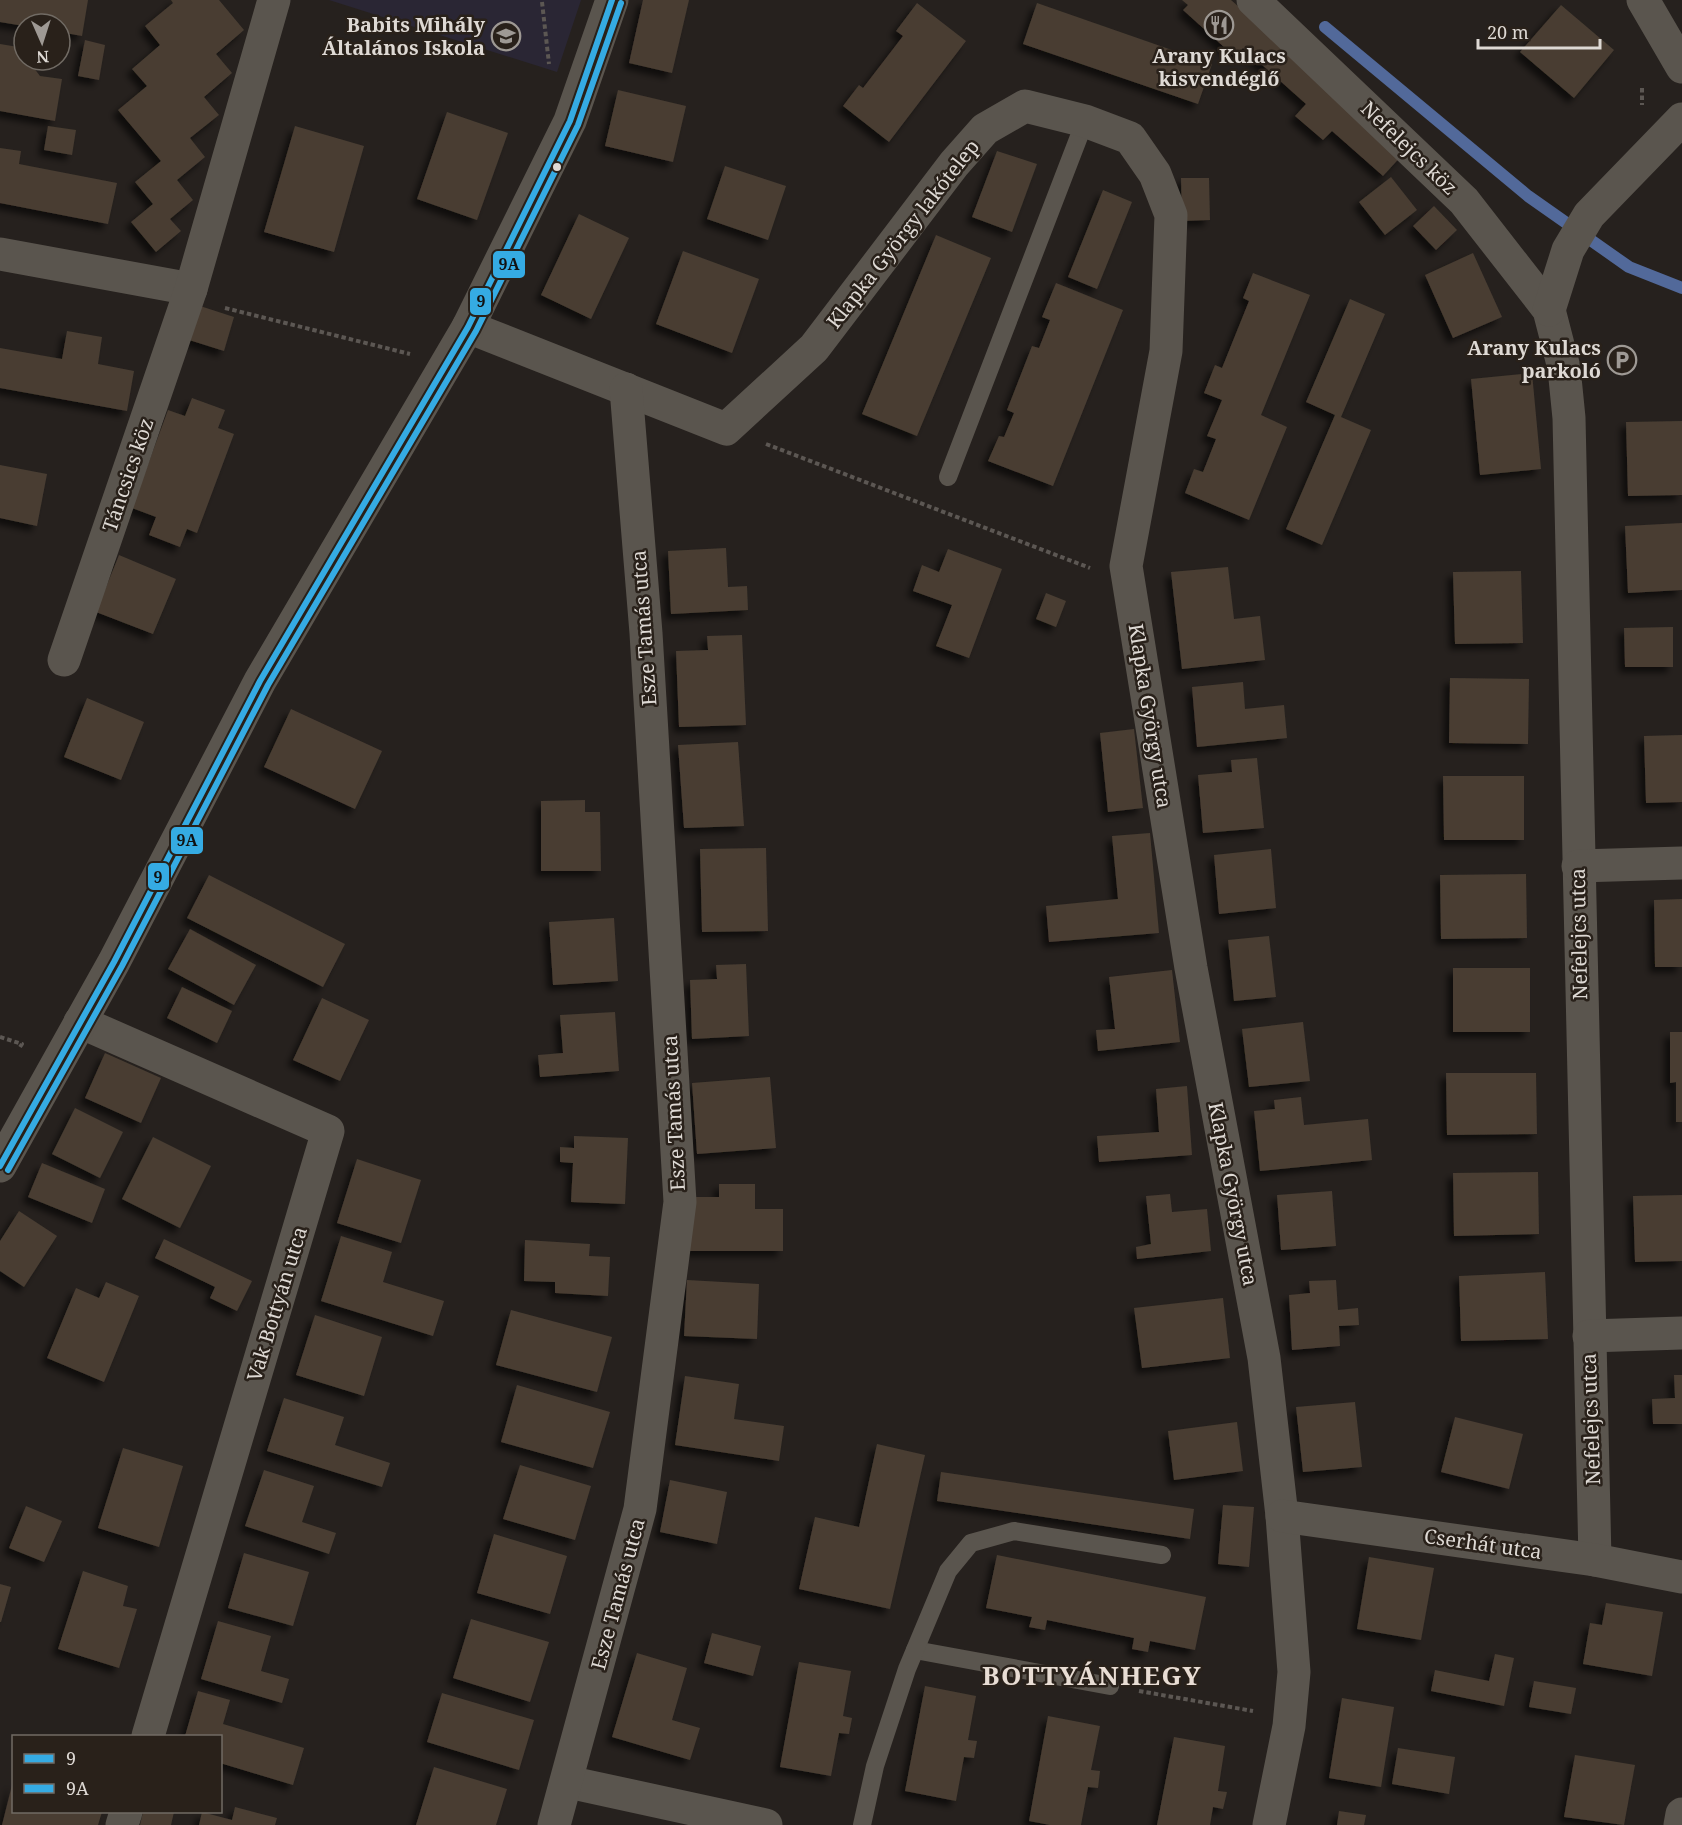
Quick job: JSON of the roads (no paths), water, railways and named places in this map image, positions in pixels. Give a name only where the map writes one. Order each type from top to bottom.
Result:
[{"type":"street","name":"Táncsics köz","points":[[64,660],[190,294],[274,0]]},
{"type":"street","points":[[0,1166],[80,1022],[260,681],[468,327],[570,121],[612,0]]},
{"type":"street","name":"Nefelejcs köz","points":[[1253,0],[1464,201],[1549,310]]},
{"type":"street","points":[[1643,0],[1682,67]]},
{"type":"street","name":"Klapka György lakótelep","points":[[626,389],[726,429],[814,348],[954,164],[985,129],[1025,106],[1085,120],[1130,138],[1155,174],[1171,215],[1166,351],[1127,575]]},
{"type":"street","points":[[1549,310],[1568,250],[1589,215],[1682,119]]},
{"type":"street","points":[[0,254],[190,294]]},
{"type":"street","name":"Nefelejcs utca","points":[[1549,310],[1564,368],[1569,418],[1595,1560]]},
{"type":"street","points":[[468,327],[626,389]]},
{"type":"street","name":"Esze Tamás utca","points":[[554,1825],[568,1782],[640,1509],[680,1202],[645,633],[626,389]]},
{"type":"street","name":"Klapka György utca","points":[[1127,575],[1191,968],[1264,1358],[1282,1516],[1294,1672],[1289,1726],[1269,1825]]},
{"type":"street","points":[[1578,866],[1682,863]]},
{"type":"street","name":"Vak Bottyán utca","points":[[80,1022],[328,1131],[149,1735]]},
{"type":"street","points":[[1589,1336],[1682,1333]]},
{"type":"street","name":"Cserhát utca","points":[[1282,1516],[1595,1560],[1682,1577]]},
{"type":"street","points":[[568,1782],[766,1825]]},
{"type":"street","points":[[1680,1825],[1682,1814]]},
{"type":"lane","points":[[948,477],[1085,120]]},
{"type":"lane","points":[[862,1825],[875,1766],[915,1650],[948,1571],[971,1543],[1014,1531],[1162,1555]]},
{"type":"lane","points":[[915,1650],[1110,1686]]},
{"type":"waterway","points":[[1325,27],[1528,196],[1629,267],[1682,288]]},
{"type":"place","name":"Arany Kulacs kisvendéglő","points":[[1219,25]]},
{"type":"place","name":"Babits Mihály Általános Iskola","points":[[506,36]]},
{"type":"place","name":"Arany Kulacs parkoló","points":[[1622,360]]},
{"type":"district","name":"BOTTYÁNHEGY","points":[[1092,1676]]}]
